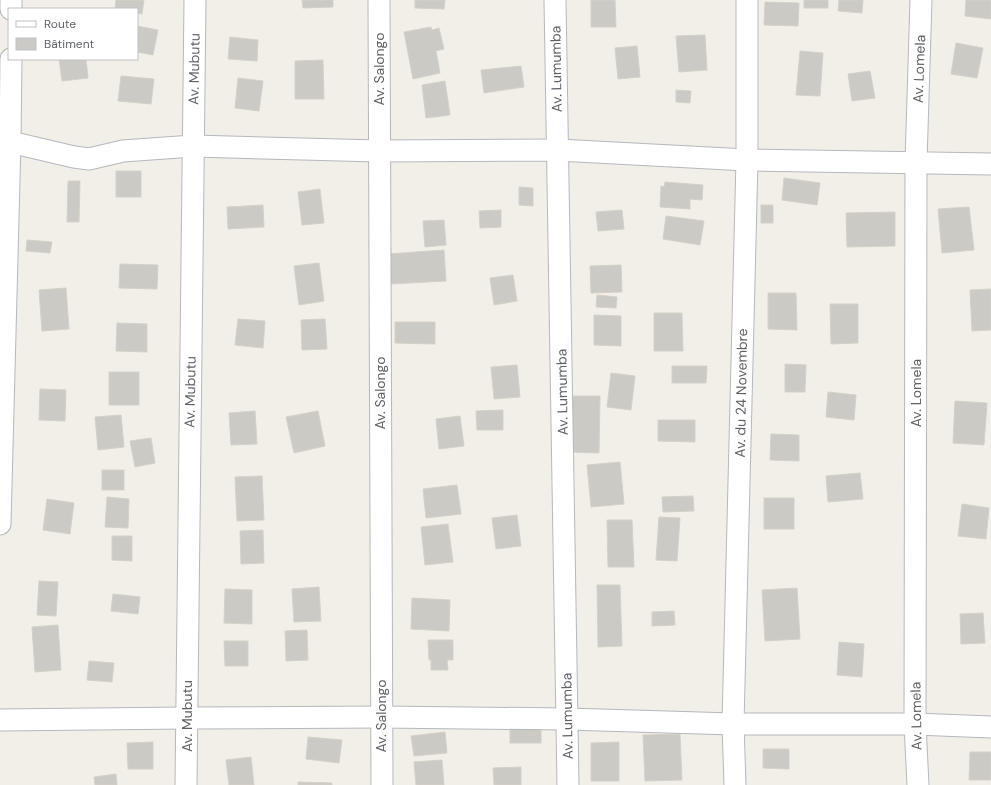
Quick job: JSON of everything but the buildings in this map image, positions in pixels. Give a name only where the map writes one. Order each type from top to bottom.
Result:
[{"type":"street","name":"Av. Mubutu","points":[[186,785],[195,0]]},
{"type":"street","name":"Av. Salongo","points":[[379,0],[382,785]]},
{"type":"street","name":"Av. Lumumba","points":[[555,0],[568,785]]},
{"type":"street","name":"Av. du 24 Novembre","points":[[735,785],[733,724],[747,160],[747,0]]},
{"type":"street","name":"Av. Lomela","points":[[918,785],[915,724],[916,162],[921,0]]},
{"type":"street","points":[[0,524],[5,142],[11,60]]},
{"type":"street","points":[[5,142],[89,159],[123,151],[193,146],[379,151],[558,150],[747,160],[991,164]]},
{"type":"street","points":[[0,720],[381,717],[567,719],[733,724],[915,724],[991,727]]}]
